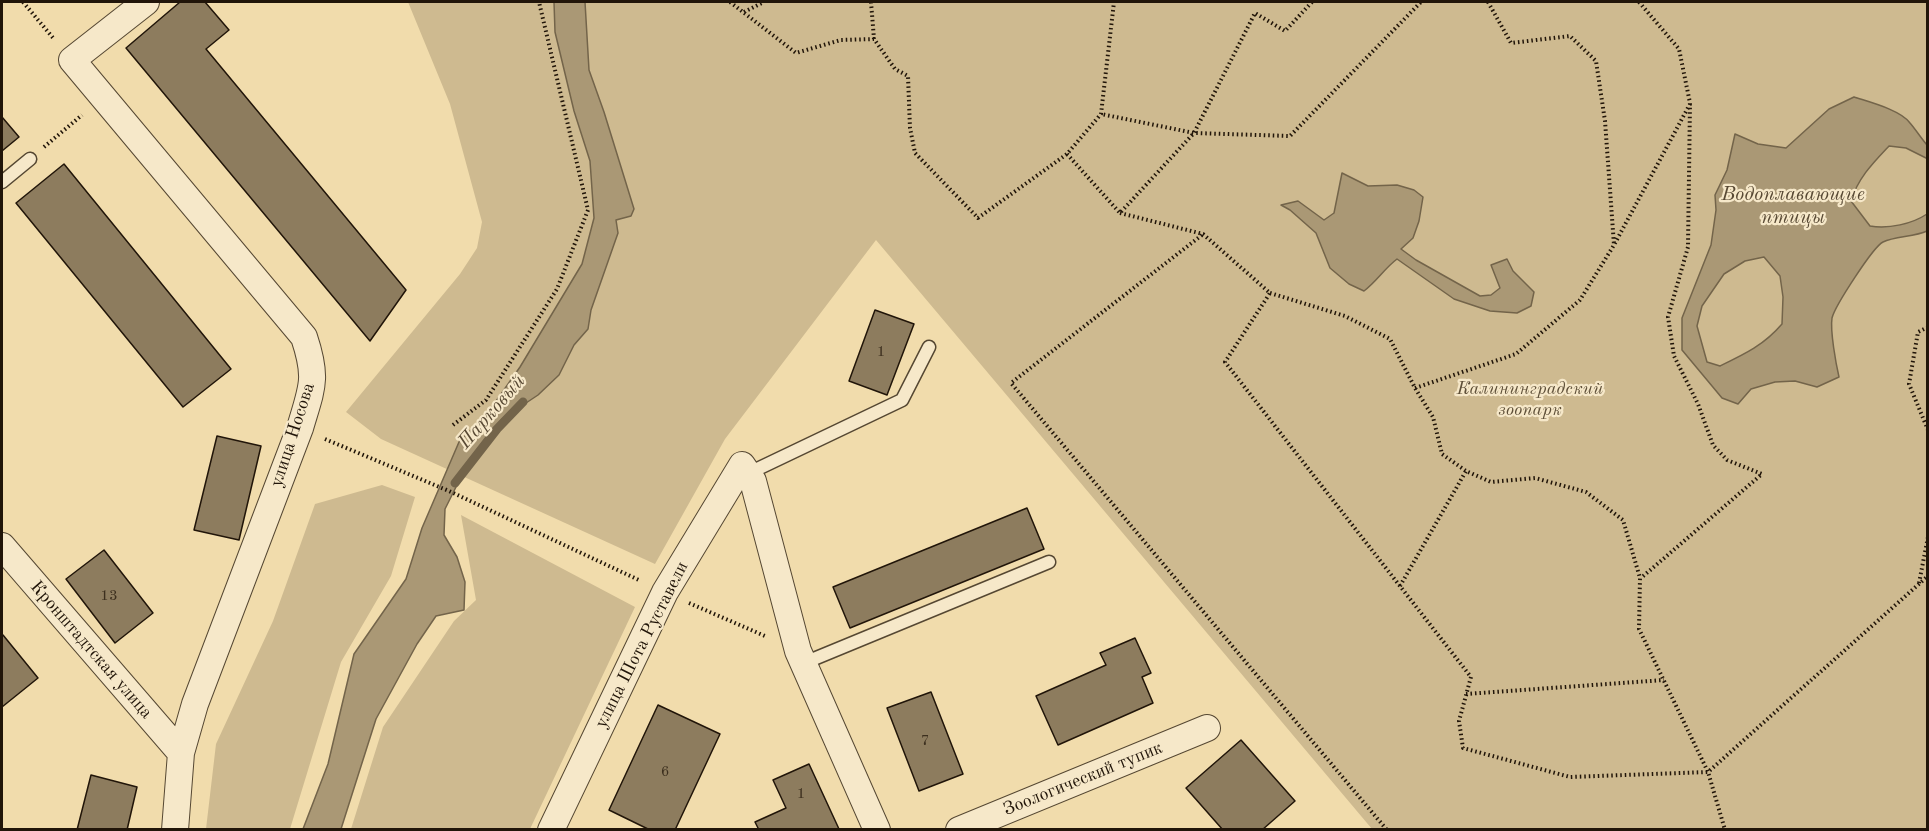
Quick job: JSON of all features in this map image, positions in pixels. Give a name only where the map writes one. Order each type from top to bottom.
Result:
[{"type":"street","points":[[72,60],[146,2]]},
{"type":"street","name":"улица Носова","points":[[72,60],[304,337],[312,362],[313,385],[300,428],[195,704],[181,753],[175,830]]},
{"type":"street","points":[[745,469],[753,481],[798,651],[877,830]]},
{"type":"street","name":"улица Шота Руставели","points":[[551,830],[665,592],[745,469]]},
{"type":"street","name":"Кронштадтская улица","points":[[2,546],[181,753]]},
{"type":"street","name":"Зоологический тупик","points":[[959,830],[1207,728]]},
{"type":"lane","points":[[2,182],[30,159]]},
{"type":"lane","points":[[745,469],[902,400],[929,347]]},
{"type":"lane","points":[[804,663],[1049,562]]},
{"type":"path","points":[[23,2],[72,60]]},
{"type":"path","points":[[453,425],[486,400],[557,289],[588,210],[539,2]]},
{"type":"path","points":[[730,2],[796,53],[841,40],[874,39]]},
{"type":"path","points":[[744,12],[764,2]]},
{"type":"path","points":[[870,2],[874,39],[895,69],[908,76],[910,128],[915,153],[978,218],[1067,154],[1101,114],[1114,2]]},
{"type":"path","points":[[1120,213],[1194,133],[1255,13],[1285,31],[1312,2]]},
{"type":"path","points":[[1101,114],[1194,133],[1290,136],[1421,2]]},
{"type":"path","points":[[1488,2],[1511,43],[1570,36],[1596,61],[1605,121],[1614,246]]},
{"type":"path","points":[[1639,2],[1679,49],[1690,103],[1688,248],[1668,317],[1674,356],[1698,404],[1713,445],[1727,460],[1762,474],[1640,578]]},
{"type":"path","points":[[30,159],[103,97]]},
{"type":"path","points":[[1415,388],[1516,354],[1580,300],[1614,246],[1690,103]]},
{"type":"path","points":[[1067,154],[1120,213],[1203,234],[1270,293],[1345,316],[1390,339],[1432,417],[1442,454],[1466,471],[1491,482],[1534,478],[1586,492],[1623,520],[1640,578],[1639,629],[1708,772],[1725,830]]},
{"type":"path","points":[[1203,234],[1011,383],[1387,830]]},
{"type":"path","points":[[1270,293],[1225,362],[1471,677],[1459,721],[1463,748],[1570,777],[1708,772],[1928,576]]},
{"type":"path","points":[[1928,327],[1918,332],[1909,384],[1928,430]]},
{"type":"path","points":[[300,428],[528,526]]},
{"type":"path","points":[[1400,586],[1466,471]]},
{"type":"path","points":[[1919,584],[1928,537]]},
{"type":"path","points":[[1466,694],[1664,680]]},
{"type":"green space","name":"Калининградский зоопарк","points":[[408,2],[1927,2],[1927,829],[1372,829],[876,240],[725,439],[655,564],[381,439],[346,412],[460,274],[477,248],[482,222],[450,104]]},
{"type":"green space","points":[[382,485],[415,497],[391,576],[341,662],[290,829],[206,829],[216,744],[273,621],[315,504]]},
{"type":"green space","points":[[461,515],[635,607],[530,829],[351,829],[383,727],[454,621],[476,600]]},
{"type":"water","points":[[554,2],[585,2],[589,70],[634,209],[631,216],[616,220],[618,233],[591,310],[588,329],[574,345],[559,375],[538,395],[502,419],[486,438],[470,459],[445,509],[444,535],[457,557],[465,582],[464,610],[436,616],[417,644],[376,719],[341,829],[303,829],[328,764],[354,654],[406,579],[422,528],[459,442],[487,414],[520,367],[582,264],[594,218],[590,161],[574,111],[555,32]]},
{"type":"water","name":"Водоплавающие птицы","points":[[1854,97],[1892,110],[1906,118],[1927,145],[1928,159],[1906,148],[1889,146],[1862,178],[1851,201],[1870,226],[1900,225],[1927,214],[1927,231],[1883,242],[1871,254],[1847,290],[1832,318],[1839,377],[1817,387],[1795,381],[1775,382],[1751,389],[1738,404],[1722,398],[1682,350],[1682,318],[1711,245],[1716,210],[1715,195],[1727,170],[1735,134],[1758,144],[1786,148],[1829,109]],"holes":[[[1764,257],[1780,276],[1783,297],[1782,324],[1761,343],[1738,357],[1720,366],[1707,362],[1697,326],[1702,306],[1724,274],[1745,261]]]},
{"type":"water","points":[[1342,173],[1368,186],[1397,185],[1414,190],[1423,197],[1419,221],[1413,238],[1401,249],[1416,260],[1480,296],[1491,295],[1500,288],[1491,265],[1507,259],[1513,271],[1534,292],[1531,306],[1517,313],[1490,311],[1454,299],[1397,259],[1364,291],[1349,284],[1330,268],[1316,233],[1281,205],[1298,201],[1324,220],[1334,213]]},
{"type":"building","points":[[180,2],[205,2],[229,30],[206,49],[406,290],[370,341],[126,48]]},
{"type":"building","points":[[2,117],[19,137],[2,151]]},
{"type":"building","points":[[64,164],[231,369],[183,407],[16,203]]},
{"type":"building","points":[[875,310],[914,324],[887,395],[849,381]]},
{"type":"building","points":[[217,436],[261,446],[239,540],[194,530]]},
{"type":"building","points":[[1027,508],[1044,549],[850,628],[833,587]]},
{"type":"building","points":[[104,550],[153,613],[115,643],[66,579]]},
{"type":"building","points":[[2,636],[38,678],[2,707]]},
{"type":"building","points":[[1135,638],[1151,673],[1142,677],[1153,703],[1058,745],[1036,696],[1106,665],[1100,653]]},
{"type":"building","points":[[931,692],[963,774],[919,791],[887,708]]},
{"type":"building","points":[[658,705],[720,734],[675,830],[650,830],[609,810]]},
{"type":"building","points":[[1241,740],[1295,801],[1262,830],[1223,830],[1186,788]]},
{"type":"building","points":[[809,764],[839,829],[759,830],[755,822],[786,808],[773,780]]},
{"type":"building","points":[[91,775],[137,787],[127,830],[77,830]]},
{"type":"waterway","name":"Парковый","points":[[455,483],[497,429],[523,402]]}]
